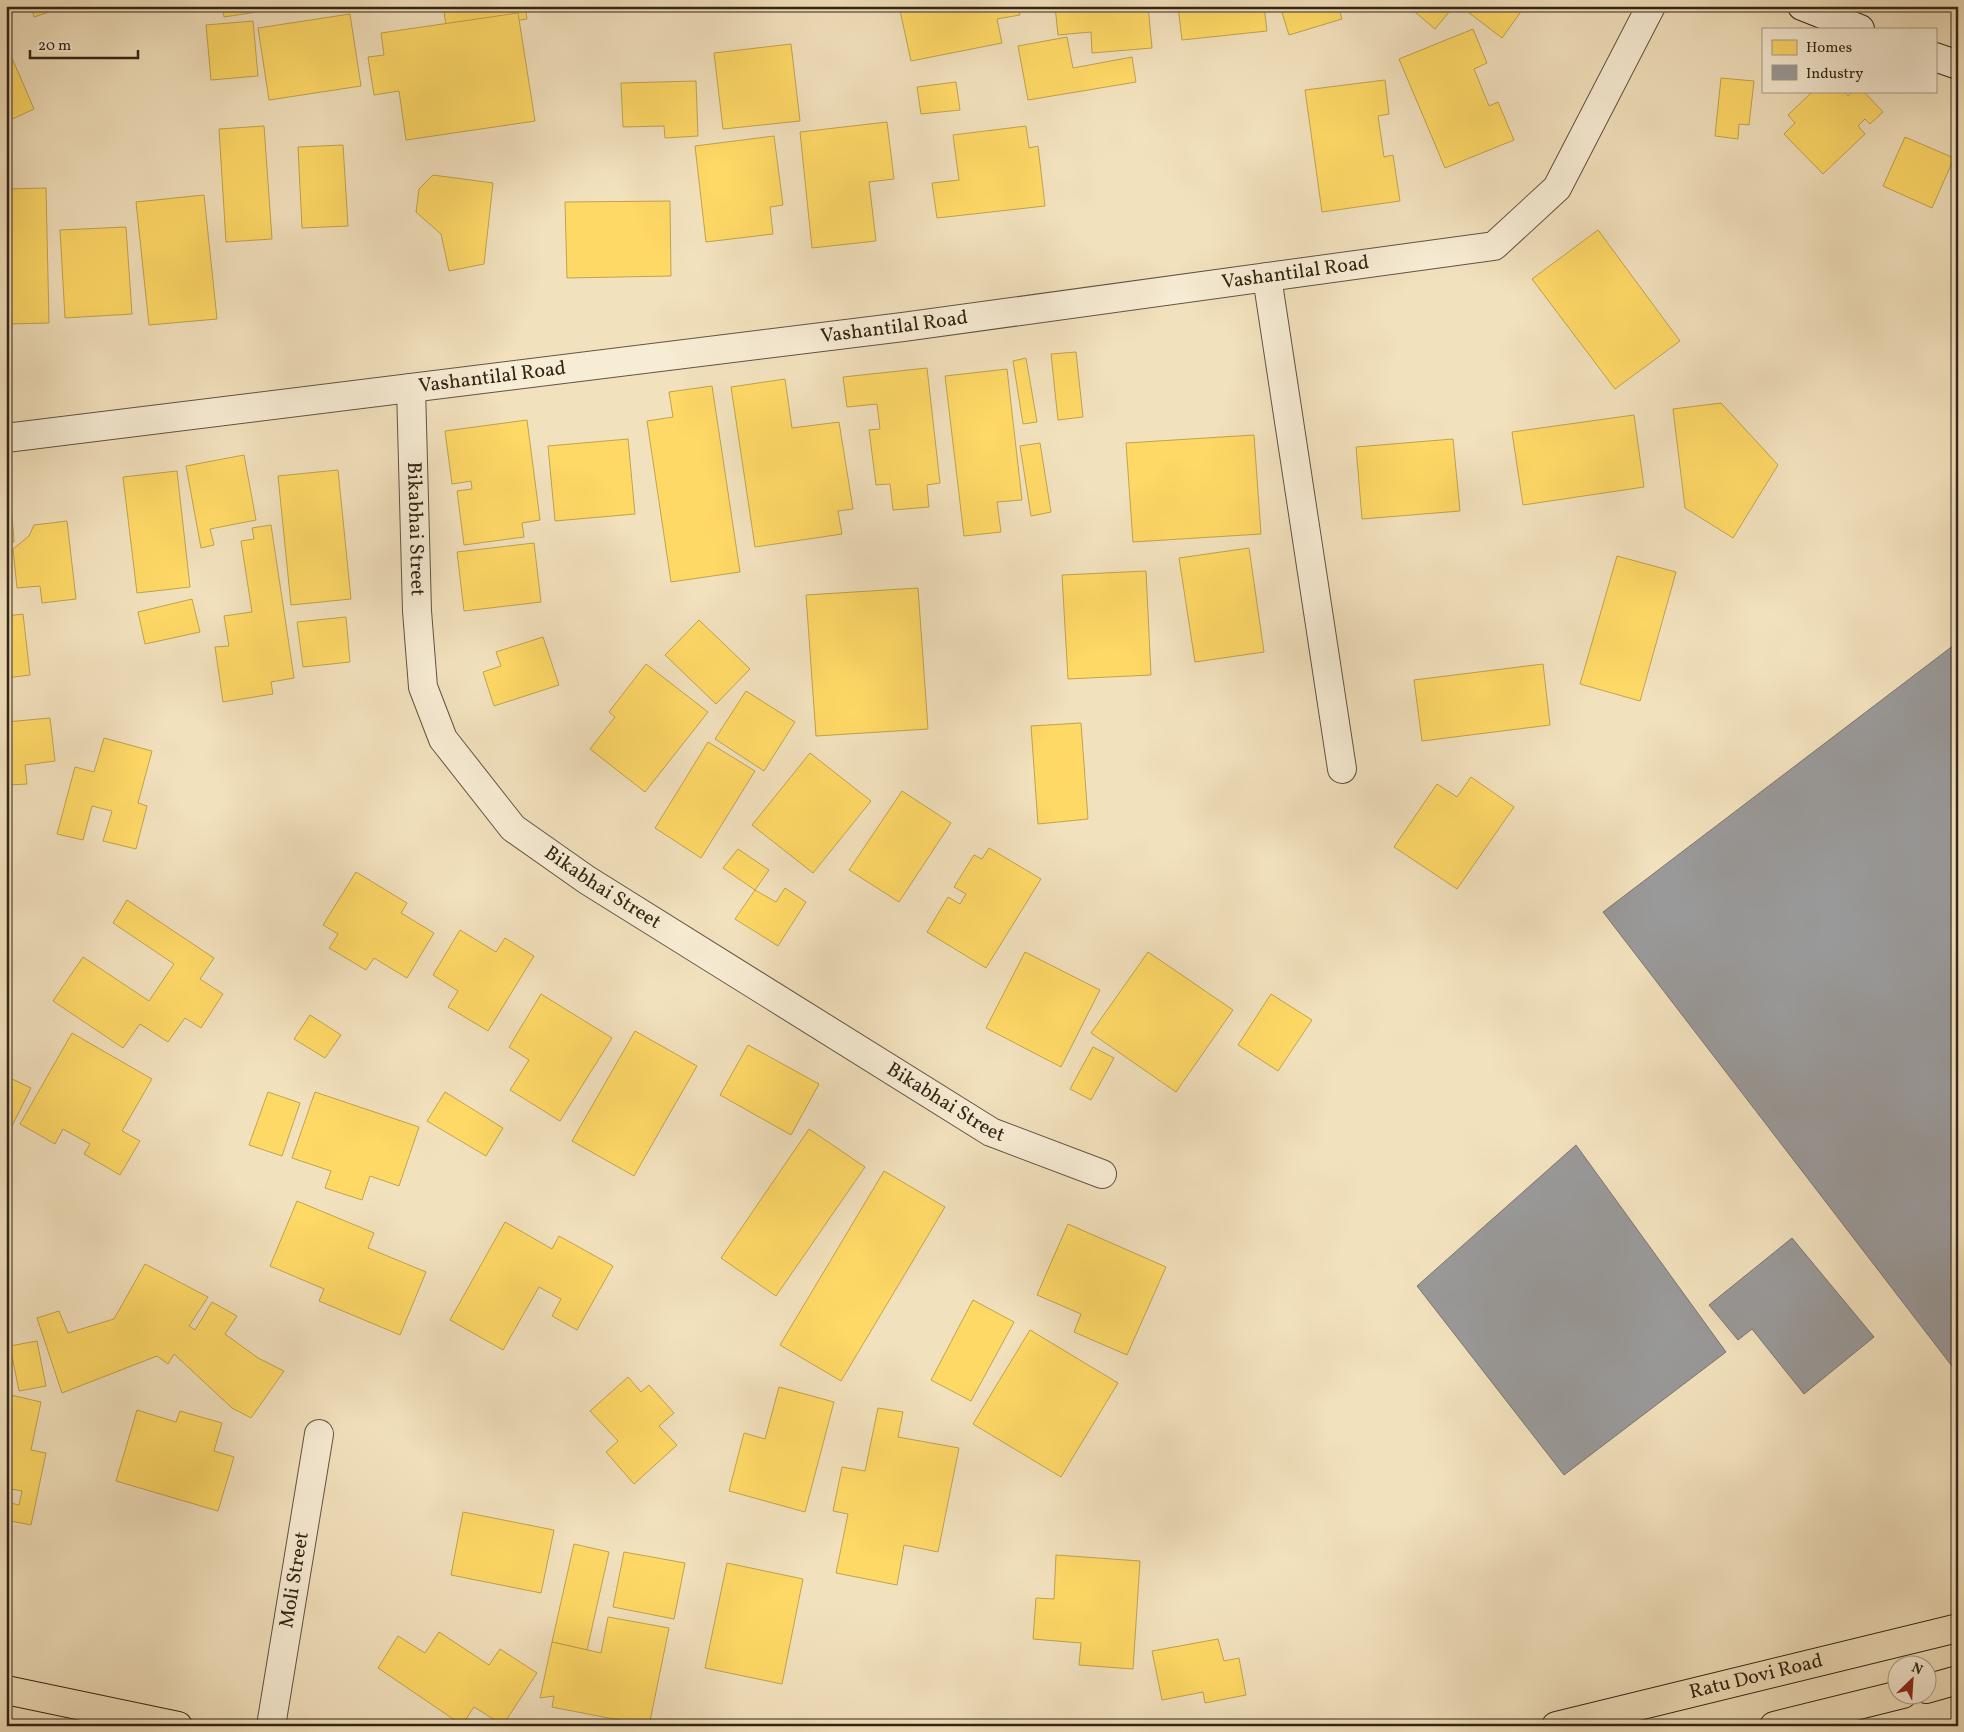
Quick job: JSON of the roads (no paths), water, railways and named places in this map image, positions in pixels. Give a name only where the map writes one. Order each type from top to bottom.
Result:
[{"type":"main road","name":"Ratu Dovi Road","points":[[1556,1726],[1958,1628]]},
{"type":"main road","points":[[1936,1686],[1958,1680]]},
{"type":"main road","points":[[6,1690],[178,1726]]},
{"type":"main road","points":[[1774,1726],[1886,1698]]},
{"type":"street","name":"Vashantilal Road","points":[[6,438],[903,327],[1494,246],[1557,188],[1651,6]]},
{"type":"street","points":[[1802,6],[1857,28]]},
{"type":"street","points":[[1936,57],[1958,65]]},
{"type":"street","points":[[1266,278],[1342,769]]},
{"type":"street","name":"Bikabhai Street","points":[[410,388],[416,611],[423,687],[443,739],[513,828],[587,880],[991,1132],[1102,1174]]},
{"type":"street","name":"Moli Street","points":[[271,1726],[319,1434]]}]
